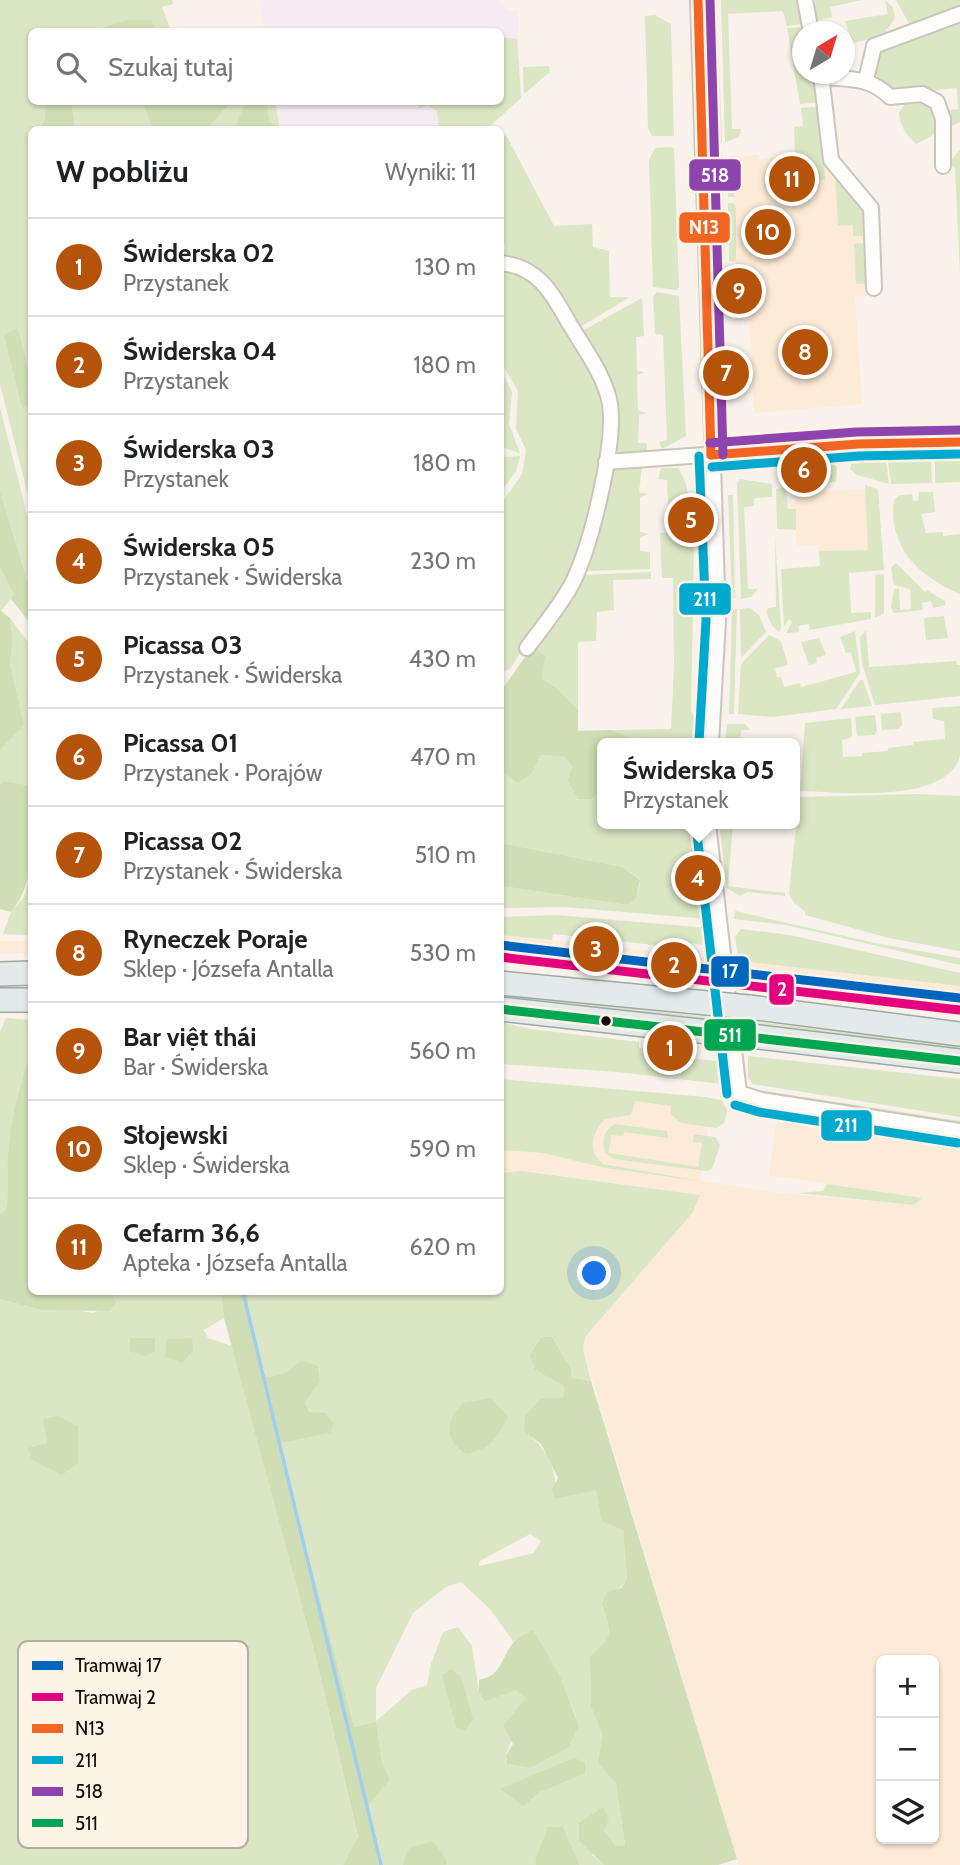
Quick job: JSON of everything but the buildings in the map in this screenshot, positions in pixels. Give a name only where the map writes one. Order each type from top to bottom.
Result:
[{"type":"main road","points":[[0,974],[28,973]]},
{"type":"main road","points":[[504,983],[749,1007],[960,1034]]},
{"type":"main road","points":[[0,1000],[28,1000]]},
{"type":"main road","points":[[504,1009],[960,1061]]},
{"type":"street","points":[[698,0],[718,620],[711,738]]},
{"type":"street","points":[[805,0],[809,21]]},
{"type":"street","points":[[866,80],[874,46],[960,14]]},
{"type":"street","points":[[855,79],[874,83],[890,97],[922,94],[937,102],[943,120],[943,166]]},
{"type":"street","points":[[822,84],[831,160],[869,203],[872,212],[874,288]]},
{"type":"street","points":[[504,264],[533,273],[546,285],[598,373],[606,391],[611,415],[606,461],[579,567],[566,594],[527,648]]},
{"type":"street","points":[[606,461],[884,442],[960,442]]},
{"type":"street","points":[[709,829],[739,1093],[761,1100],[960,1131]]},
{"type":"shaded area","points":[[259,0],[497,0],[509,10],[518,10],[520,91],[504,104],[504,28],[264,28]]},
{"type":"shaded area","points":[[276,105],[503,105],[485,120],[454,126],[279,126]]},
{"type":"shaded area","points":[[759,155],[759,159],[802,156],[803,170],[825,179],[825,164],[850,187],[868,212],[872,295],[855,296],[862,404],[754,413],[748,300],[736,300],[734,156]]},
{"type":"shaded area","points":[[866,490],[868,550],[819,551],[818,545],[796,545],[796,509],[788,509],[788,504],[796,503],[795,491]]},
{"type":"shaded area","points":[[504,935],[715,958],[715,971],[504,949]]},
{"type":"shaded area","points":[[0,941],[28,941],[28,953],[0,953]]},
{"type":"shaded area","points":[[746,962],[960,986],[960,1001],[747,977]]},
{"type":"shaded area","points":[[578,1088],[711,1104],[707,1138],[709,1169],[701,1171],[700,1181],[778,1193],[914,1205],[921,1198],[769,1175],[778,1112],[943,1137],[948,1141],[960,1143],[960,1865],[739,1865],[583,1349],[585,1337],[693,1212],[700,1195],[542,1173],[504,1173],[504,1150],[543,1153],[578,1160]]},
{"type":"green space","points":[[0,0],[172,0],[173,4],[162,7],[170,28],[28,28],[28,105],[276,105],[279,126],[28,126],[28,368],[18,328],[22,408],[28,407],[28,495],[0,384]]},
{"type":"green space","points":[[721,0],[800,0],[804,21],[792,21],[792,25],[787,26],[783,11],[728,14],[732,129],[741,129],[739,137],[725,142]]},
{"type":"green space","points":[[810,0],[862,0],[830,7],[832,17],[814,21]]},
{"type":"green space","points":[[885,0],[893,7],[895,18],[883,36],[855,43],[855,21],[845,21],[888,14]]},
{"type":"green space","points":[[896,0],[960,0],[960,10],[911,27]]},
{"type":"green space","points":[[708,8],[717,8],[722,142],[713,142]]},
{"type":"green space","points":[[655,15],[671,24],[674,136],[652,136],[648,128],[645,16]]},
{"type":"green space","points":[[960,17],[960,122],[950,127],[947,110],[958,109],[957,88],[920,92],[896,90],[878,78],[873,66],[879,48]]},
{"type":"green space","points":[[128,20],[151,20],[155,28],[101,28]]},
{"type":"green space","points":[[787,28],[792,28],[792,57]]},
{"type":"green space","points":[[504,37],[517,39],[521,98],[490,126],[439,126],[437,111],[428,106],[419,108],[418,105],[504,105]]},
{"type":"green space","points":[[549,66],[550,72],[524,94],[523,67]]},
{"type":"green space","points":[[797,84],[818,84],[822,102],[800,104]]},
{"type":"green space","points":[[908,100],[930,101],[941,131],[916,144],[904,130],[899,112]]},
{"type":"green space","points":[[46,105],[71,105],[75,126],[42,126]]},
{"type":"green space","points":[[144,105],[228,105],[210,126],[152,126]]},
{"type":"green space","points":[[244,105],[267,105],[270,122],[274,126],[236,126]]},
{"type":"green space","points":[[823,106],[825,179],[808,183],[802,156],[795,156],[794,127],[803,126],[801,108]]},
{"type":"green space","points":[[506,135],[554,226],[592,224],[593,247],[609,251],[610,297],[630,297],[580,327],[554,288],[504,259]]},
{"type":"green space","points":[[655,148],[674,148],[679,288],[676,290],[653,287],[649,160]]},
{"type":"green space","points":[[960,150],[960,274],[955,168],[948,164]]},
{"type":"green space","points":[[713,153],[722,153],[725,261],[716,261]]},
{"type":"green space","points":[[734,156],[739,170],[735,171],[734,197],[728,197],[726,157]]},
{"type":"green space","points":[[835,174],[863,202],[869,236],[853,236],[853,225],[838,226]]},
{"type":"green space","points":[[728,203],[734,203],[736,209],[736,261],[729,261]]},
{"type":"green space","points":[[869,243],[871,283],[856,284],[854,244]]},
{"type":"green space","points":[[504,271],[533,283],[555,310],[593,375],[601,394],[605,418],[596,490],[577,560],[550,611],[510,669],[504,671],[504,500],[522,474],[526,450],[516,429],[518,391],[504,367]]},
{"type":"green space","points":[[657,292],[679,296],[686,436],[662,449],[659,442],[667,440],[663,335],[655,334],[653,296]]},
{"type":"green space","points":[[642,298],[644,336],[636,337],[637,371],[645,372],[637,375],[638,410],[647,413],[639,415],[638,443],[647,443],[647,451],[615,454],[615,435],[582,331]]},
{"type":"green space","points":[[18,328],[28,368],[28,407],[22,408],[4,335]]},
{"type":"green space","points":[[504,378],[512,392],[509,424],[520,453],[504,448]]},
{"type":"green space","points":[[0,407],[28,518],[28,583],[0,491]]},
{"type":"green space","points":[[940,430],[931,435],[861,438],[851,434]]},
{"type":"green space","points":[[520,456],[516,471],[504,488],[504,457]]},
{"type":"green space","points":[[931,460],[932,483],[891,484],[888,461]]},
{"type":"green space","points":[[935,460],[960,461],[960,482],[935,483]]},
{"type":"green space","points":[[886,461],[889,484],[857,475],[850,469],[851,464]]},
{"type":"green space","points":[[833,463],[837,467],[836,482],[788,483],[788,476],[810,472],[811,465]]},
{"type":"green space","points":[[642,467],[639,492],[648,494],[640,497],[640,532],[649,534],[640,537],[640,551],[650,552],[650,569],[589,571],[585,567],[609,469]]},
{"type":"green space","points":[[661,468],[678,468],[686,484],[689,502],[690,540],[694,544],[691,711],[697,722],[695,738],[629,738],[611,730],[671,729],[674,666],[673,578],[662,578],[660,533],[669,532],[667,480],[658,479]]},
{"type":"green space","points":[[740,479],[772,484],[772,497],[754,498],[754,506],[744,507],[748,589],[758,589],[751,597],[741,599],[737,483]]},
{"type":"green space","points":[[865,485],[878,489],[884,570],[849,573],[851,613],[871,612],[871,619],[810,630],[809,624],[798,626],[799,632],[786,633],[792,622],[789,619],[784,626],[781,569],[820,566],[819,551],[868,550]]},
{"type":"green space","points":[[786,487],[788,509],[796,509],[796,530],[777,529],[776,489]]},
{"type":"green space","points":[[0,491],[28,583],[28,620],[11,599],[14,594],[0,567]]},
{"type":"green space","points":[[919,492],[933,492],[935,512],[921,514],[926,533],[943,532],[943,536],[960,534],[960,594],[920,569],[901,546],[893,517],[894,500],[900,495],[912,494],[913,501],[918,501]]},
{"type":"green space","points":[[728,495],[733,495],[735,599],[732,599]]},
{"type":"green space","points":[[775,536],[781,629],[779,632],[772,626],[766,612],[768,608],[776,607]]},
{"type":"green space","points":[[896,563],[925,592],[927,590],[945,601],[945,605],[933,608],[931,601],[922,603],[923,610],[894,613],[891,608],[894,589],[899,589],[900,610],[911,609],[910,589],[894,585],[891,567]]},
{"type":"green space","points":[[0,567],[15,594],[1,611],[0,610]]},
{"type":"green space","points":[[651,572],[651,579],[613,580],[614,610],[597,612],[596,641],[578,642],[578,710],[558,689],[542,679],[533,646],[582,575]]},
{"type":"green space","points":[[884,574],[884,613],[875,618],[875,575]]},
{"type":"green space","points":[[750,608],[759,615],[766,632],[741,658],[740,609]]},
{"type":"green space","points":[[732,609],[737,609],[734,714],[729,714]]},
{"type":"green space","points":[[0,610],[10,618],[13,640],[10,663],[24,725],[0,750]]},
{"type":"green space","points":[[944,616],[948,638],[926,640],[924,618]]},
{"type":"green space","points":[[10,618],[28,642],[28,785],[6,781],[0,784],[0,750],[24,725],[10,663],[13,640]]},
{"type":"green space","points":[[866,630],[869,667],[956,661],[957,665],[960,665],[960,696],[875,705],[862,663],[860,638]]},
{"type":"green space","points":[[855,631],[860,673],[836,709],[773,717],[738,714],[741,664],[769,635],[781,641],[788,665],[775,668],[777,677],[781,677],[784,687],[800,683],[801,687],[856,672],[851,652],[846,653],[840,637]]},
{"type":"green space","points":[[819,638],[826,655],[816,658],[817,663],[809,665],[801,642]]},
{"type":"green space","points":[[533,646],[545,656],[542,679],[558,689],[578,710],[578,731],[611,730],[631,738],[597,738],[597,794],[592,799],[578,799],[568,781],[572,767],[565,757],[541,755],[531,775],[517,783],[504,772],[504,687]]},
{"type":"green space","points":[[860,680],[863,680],[872,706],[841,709]]},
{"type":"green space","points":[[960,706],[960,755],[952,771],[936,782],[915,789],[890,792],[800,791],[805,723],[851,718],[852,737],[842,740],[843,757],[862,756],[862,753],[913,745],[913,742],[945,739],[944,721],[933,719],[932,708]]},
{"type":"green space","points":[[901,712],[902,725],[899,729],[882,730],[881,714]]},
{"type":"green space","points":[[875,715],[877,731],[874,735],[857,736],[855,717]]},
{"type":"green space","points":[[727,724],[745,724],[750,730],[741,730],[740,738],[726,738]]},
{"type":"green space","points":[[541,755],[565,757],[592,799],[597,794],[597,829],[691,829],[696,884],[706,919],[565,907],[504,908],[504,886],[627,905],[639,887],[640,879],[623,867],[504,844],[504,770],[531,775]]},
{"type":"green space","points":[[5,781],[28,785],[28,876],[20,899],[11,912],[0,909],[0,784]]},
{"type":"green space","points":[[918,794],[960,796],[960,951],[889,938],[805,915],[805,911],[794,903],[789,893],[796,829],[800,829],[800,797]]},
{"type":"green space","points":[[720,829],[733,829],[728,886],[785,893],[785,896],[748,892],[740,896],[727,888]]},
{"type":"green space","points":[[504,844],[623,867],[640,880],[636,898],[627,905],[504,886]]},
{"type":"green space","points":[[28,883],[28,935],[3,934],[11,912],[24,897]]},
{"type":"green space","points":[[735,911],[880,944],[960,958],[960,965],[786,925],[734,919]]},
{"type":"green space","points":[[555,915],[709,928],[711,946],[673,941],[672,947],[553,934],[552,940],[504,935],[504,917]]},
{"type":"green space","points":[[741,929],[790,935],[960,973],[960,986],[739,961],[735,937]]},
{"type":"green space","points":[[504,949],[550,954],[550,959],[578,962],[578,966],[504,959]]},
{"type":"green space","points":[[747,985],[960,1007],[960,1010]]},
{"type":"green space","points":[[504,994],[718,1018],[718,1022],[504,999]]},
{"type":"green space","points":[[6,1018],[28,1020],[28,1062],[19,1088],[8,1156],[11,1190],[6,1210],[0,1214],[0,1032]]},
{"type":"green space","points":[[750,1021],[960,1046],[960,1050],[750,1025]]},
{"type":"green space","points":[[504,1023],[530,1029],[639,1042],[639,1048],[678,1052],[678,1057],[726,1062],[726,1080],[722,1084],[617,1072],[504,1064]]},
{"type":"green space","points":[[748,1056],[960,1079],[960,1117],[752,1084],[748,1077]]},
{"type":"green space","points":[[28,1061],[28,1295],[114,1295],[116,1302],[110,1311],[41,1310],[0,1299],[0,1214],[6,1210],[8,1155],[22,1078]]},
{"type":"green space","points":[[744,1077],[747,1086],[753,1089],[960,1121],[960,1126],[775,1098],[744,1088]]},
{"type":"green space","points":[[504,1079],[705,1097],[722,1100],[727,1110],[725,1122],[717,1128],[681,1123],[671,1114],[671,1106],[635,1101],[631,1115],[605,1119],[594,1136],[593,1147],[603,1164],[700,1181],[606,1168],[543,1153],[504,1150]]},
{"type":"green space","points":[[615,1124],[667,1131],[668,1138],[624,1132],[623,1136],[611,1135],[609,1153],[698,1167],[702,1143],[693,1142],[694,1134],[715,1137],[720,1145],[712,1169],[707,1171],[614,1159],[605,1153],[604,1140],[608,1129]]},
{"type":"green space","points":[[522,1171],[700,1195],[693,1212],[585,1337],[583,1349],[591,1381],[572,1378],[571,1368],[552,1337],[535,1370],[564,1386],[563,1397],[524,1431],[539,1445],[549,1460],[555,1479],[556,1499],[596,1489],[623,1530],[627,1580],[602,1606],[609,1629],[607,1640],[590,1658],[591,1707],[602,1734],[598,1763],[616,1784],[625,1845],[616,1846],[604,1830],[592,1855],[604,1865],[580,1865],[563,1827],[535,1861],[536,1865],[446,1865],[446,1859],[409,1848],[402,1865],[379,1865],[367,1808],[390,1778],[382,1764],[376,1723],[354,1727],[279,1442],[330,1433],[303,1403],[320,1382],[301,1360],[286,1372],[269,1377],[263,1373],[248,1315],[249,1295],[504,1295],[504,1173]],"holes":[[[530,1534],[541,1541],[534,1553],[479,1566],[480,1561]],[[461,1582],[490,1609],[513,1641],[533,1631],[559,1677],[579,1726],[568,1748],[530,1768],[507,1764],[506,1755],[526,1698],[516,1689],[479,1692],[472,1646],[458,1627],[443,1632],[431,1664],[427,1685],[412,1690],[376,1721],[376,1688],[413,1613],[446,1587]]]},
{"type":"green space","points":[[827,1184],[922,1198],[914,1205],[798,1193],[823,1191]]},
{"type":"green space","points":[[114,1295],[221,1295],[224,1318],[204,1330],[208,1338],[232,1346],[317,1662],[358,1838],[343,1865],[0,1865],[0,1299],[41,1310],[71,1309],[93,1313],[116,1302]]},
{"type":"green space","points":[[221,1295],[249,1295],[248,1315],[263,1373],[269,1377],[286,1372],[301,1360],[318,1366],[320,1382],[304,1403],[310,1412],[326,1413],[334,1424],[330,1433],[279,1443],[354,1727],[376,1722],[382,1763],[390,1779],[367,1808],[379,1865],[343,1865],[358,1837],[317,1662],[224,1318]]},
{"type":"green space","points":[[542,1337],[552,1337],[571,1368],[572,1378],[591,1381],[737,1859],[718,1865],[604,1865],[579,1840],[579,1823],[603,1807],[609,1819],[604,1830],[616,1846],[625,1845],[616,1784],[598,1763],[602,1734],[591,1707],[590,1657],[607,1639],[609,1629],[602,1605],[607,1592],[621,1588],[627,1580],[623,1530],[602,1521],[596,1490],[556,1499],[552,1490],[558,1478],[541,1444],[524,1431],[525,1416],[541,1399],[563,1397],[564,1386],[535,1370],[530,1355]]},
{"type":"green space","points":[[130,1338],[155,1338],[155,1351],[145,1356],[130,1351]]},
{"type":"green space","points":[[192,1338],[193,1351],[182,1363],[165,1356],[167,1339]]},
{"type":"green space","points":[[491,1398],[508,1417],[492,1442],[466,1454],[454,1443],[449,1430],[450,1423],[463,1403]]},
{"type":"green space","points":[[58,1416],[78,1426],[78,1463],[62,1475],[32,1460],[28,1448],[47,1443],[43,1419]]},
{"type":"green space","points":[[533,1630],[559,1674],[579,1726],[568,1748],[530,1768],[507,1764],[506,1755],[513,1744],[503,1726],[526,1698],[516,1690],[485,1701],[479,1692],[479,1680],[493,1674],[515,1641]]},
{"type":"green space","points":[[451,1669],[461,1677],[473,1719],[465,1731],[456,1727],[442,1675]]},
{"type":"green space","points":[[574,1758],[585,1763],[585,1773],[540,1792],[523,1806],[500,1789]]},
{"type":"green space","points":[[548,1827],[563,1827],[580,1865],[536,1865],[535,1861]]},
{"type":"green space","points":[[433,1841],[446,1859],[446,1865],[402,1865],[409,1848]]},
{"type":"waterway","points":[[244,1295],[381,1865]]},
{"type":"tram line","name":"17","points":[[504,945],[960,998]]},
{"type":"tram line","name":"2","points":[[504,957],[959,1010]]},
{"type":"transit line","name":"N13","points":[[698,0],[711,455]]},
{"type":"transit line","name":"518","points":[[710,0],[723,455]]},
{"type":"transit line","name":"518","points":[[710,443],[857,432],[960,430]]},
{"type":"transit line","name":"N13","points":[[711,455],[858,444],[960,442]]},
{"type":"transit line","name":"211","points":[[712,467],[859,456],[960,454]]},
{"type":"transit line","name":"211","points":[[699,456],[706,620],[699,738]]},
{"type":"transit line","name":"211","points":[[696,829],[727,1094]]},
{"type":"transit line","name":"511","points":[[504,1009],[960,1061]]},
{"type":"transit line","name":"211","points":[[735,1105],[759,1112],[958,1143]]},
{"type":"place","name":"Cefarm 36,6","points":[[792,179]]},
{"type":"place","name":"Słojewski","points":[[768,232]]},
{"type":"place","name":"Bar việt thái","points":[[739,291]]},
{"type":"place","name":"Ryneczek Poraje","points":[[805,352]]},
{"type":"place","name":"Picassa 02","points":[[726,373]]},
{"type":"place","name":"Picassa 01","points":[[804,470]]},
{"type":"place","name":"Picassa 03","points":[[691,520]]},
{"type":"place","name":"Świderska 05","points":[[698,878]]},
{"type":"place","name":"Świderska 03","points":[[596,949]]},
{"type":"place","name":"Świderska 04","points":[[674,965]]},
{"type":"place","name":"Świderska 02","points":[[670,1048]]}]
